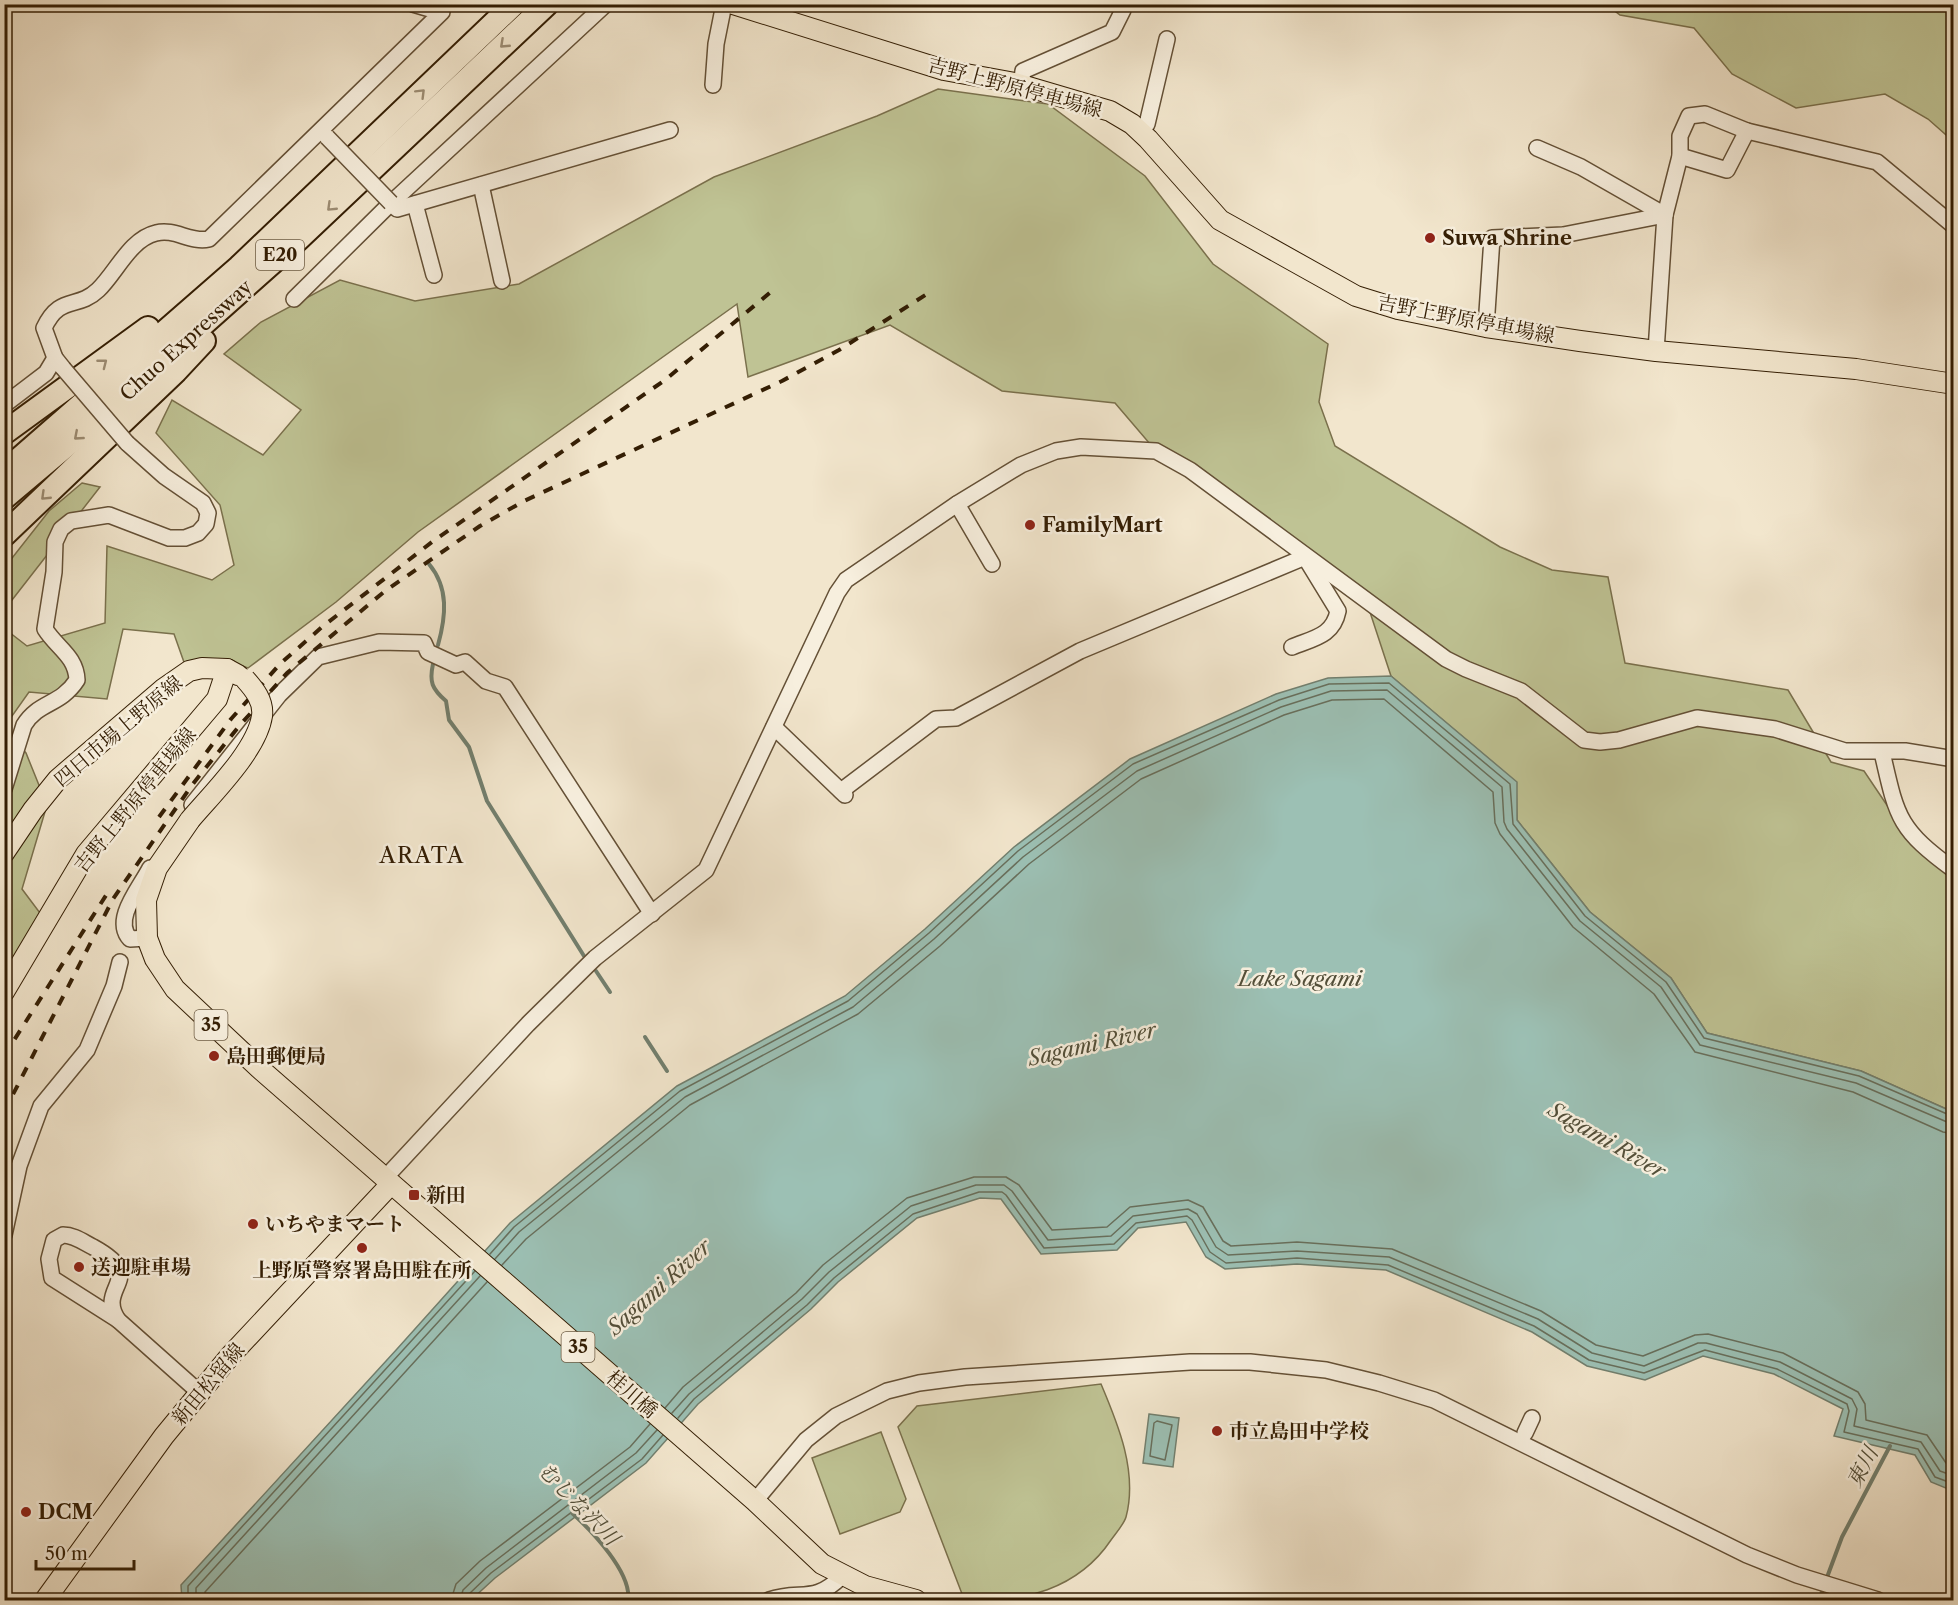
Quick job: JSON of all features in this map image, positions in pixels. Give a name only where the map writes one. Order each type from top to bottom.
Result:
[{"type":"highway","name":"Chuo Expressway","points":[[4,472],[188,313],[514,4]]},
{"type":"highway","name":"Chuo Expressway","points":[[4,498],[80,434],[292,244],[547,4]]},
{"type":"highway","points":[[4,434],[157,322],[390,124]]},
{"type":"highway","points":[[4,535],[176,371],[292,244]]},
{"type":"main road","name":"吉野上野原停車場線","points":[[734,4],[944,69],[1021,85],[1110,111],[1139,131],[1220,220],[1289,261],[1356,296],[1398,309],[1486,327],[1656,351],[1856,369],[1953,384]]},
{"type":"main road","name":"四日市場上野原線","points":[[4,853],[33,810],[58,779],[163,689],[189,671],[202,668],[227,669],[245,679],[260,699],[263,714],[257,732],[239,760],[190,820],[157,868],[146,900],[147,938],[155,959],[174,989],[250,1060],[430,1217]]},
{"type":"main road","name":"吉野上野原停車場線","points":[[4,992],[86,854],[217,699],[227,669]]},
{"type":"main road","name":"新田松留線","points":[[45,1600],[164,1436],[237,1347],[388,1181]]},
{"type":"main road","name":"桂川橋","points":[[430,1217],[755,1501]]},
{"type":"main road","name":"35","points":[[755,1501],[822,1564],[842,1576],[916,1600]]},
{"type":"street","points":[[4,789],[24,725],[38,708],[59,700],[69,692],[76,680],[72,658],[53,641],[45,629],[54,572],[55,542],[61,529],[71,521],[109,515],[169,538],[184,538],[198,533],[206,524],[208,513],[203,503],[157,470],[127,443],[59,363],[44,328],[49,317],[61,305],[84,299],[96,292],[145,236],[169,231],[197,241],[209,239],[324,134],[442,12],[442,5],[430,9],[413,4]]},
{"type":"street","points":[[294,299],[391,203],[606,4]]},
{"type":"street","points":[[713,85],[716,44],[724,4]]},
{"type":"street","points":[[1021,85],[1023,71],[1112,32],[1123,10]]},
{"type":"street","points":[[1139,131],[1147,124],[1167,39]]},
{"type":"street","points":[[1656,351],[1665,215],[1680,156],[1680,135],[1689,116],[1705,114],[1747,130],[1877,162],[1953,226]]},
{"type":"street","points":[[324,134],[397,209],[670,130]]},
{"type":"street","points":[[1680,156],[1728,170],[1747,130]]},
{"type":"street","points":[[1537,147],[1581,167],[1665,215]]},
{"type":"street","points":[[481,184],[502,281]]},
{"type":"street","points":[[415,204],[434,275]]},
{"type":"street","points":[[1486,327],[1492,238],[1563,235],[1665,215]]},
{"type":"street","points":[[4,405],[59,363]]},
{"type":"street","points":[[388,1181],[536,1016],[595,958],[706,870],[846,580],[957,504],[1021,465],[1056,451],[1082,447],[1156,452],[1190,470],[1446,659],[1521,691],[1584,740],[1600,742],[1619,740],[1697,718],[1775,729],[1845,751],[1920,752],[1953,759]]},
{"type":"street","points":[[957,504],[992,564]]},
{"type":"street","points":[[1293,647],[1329,632],[1336,623],[1338,611],[1305,557]]},
{"type":"street","points":[[774,727],[843,793],[936,719],[956,718],[1080,651],[1305,557]]},
{"type":"street","points":[[147,938],[130,939],[123,932],[123,918],[166,840],[215,775],[279,695],[318,657],[379,642],[424,643],[428,652],[456,665],[465,662],[486,681],[505,687],[652,914]]},
{"type":"street","points":[[1882,752],[1896,810],[1902,822],[1928,851],[1953,870]]},
{"type":"street","points":[[4,1235],[19,1166],[41,1106],[87,1050],[114,986],[120,962]]},
{"type":"street","points":[[118,1320],[112,1311],[111,1301],[121,1278],[119,1265],[112,1258],[71,1235],[63,1235],[54,1240],[50,1273],[55,1282],[118,1320],[200,1393]]},
{"type":"street","points":[[755,1501],[806,1440],[836,1416],[868,1399],[911,1385],[965,1377],[1221,1360],[1278,1364],[1355,1376],[1434,1400],[1748,1555],[1806,1578],[1878,1600]]},
{"type":"street","points":[[1524,1433],[1532,1418]]},
{"type":"street","points":[[769,1600],[782,1596],[809,1597],[833,1586],[842,1576]]},
{"type":"green space","points":[[1607,5],[1953,5],[1953,141],[1928,119],[1885,94],[1796,108],[1732,74],[1694,28],[1620,15]]},
{"type":"green space","points":[[938,89],[1048,104],[1145,176],[1213,264],[1328,344],[1319,402],[1335,446],[1500,547],[1552,570],[1608,577],[1625,663],[1788,690],[1831,762],[1864,771],[1909,838],[1953,876],[1953,1112],[1861,1071],[1707,1033],[1671,978],[1590,912],[1517,820],[1516,782],[1391,676],[1365,597],[1156,451],[1115,403],[1002,391],[890,325],[748,377],[737,304],[418,532],[336,602],[248,668],[217,660],[185,665],[174,634],[123,629],[107,699],[29,692],[5,726],[5,629],[27,646],[105,623],[107,546],[212,580],[234,565],[220,505],[156,433],[172,400],[263,455],[301,410],[224,354],[261,322],[340,280],[415,301],[519,284],[714,177],[877,116]]},
{"type":"green space","points":[[82,483],[100,487],[5,609],[5,567],[49,511]]},
{"type":"green space","points":[[5,728],[26,753],[47,805],[22,889],[46,921],[5,992]]},
{"type":"green space","points":[[1101,1384],[1120,1432],[1128,1466],[1129,1500],[1122,1526],[1098,1557],[1083,1570],[1047,1590],[1007,1599],[964,1599],[898,1427],[917,1406]]},
{"type":"green space","points":[[881,1432],[906,1499],[900,1512],[840,1534],[812,1458]]},
{"type":"water","name":"Lake Sagami","points":[[1391,676],[1517,782],[1517,820],[1590,912],[1671,978],[1707,1033],[1861,1071],[1953,1112],[1953,1491],[1931,1482],[1915,1455],[1834,1436],[1843,1409],[1774,1374],[1703,1356],[1645,1380],[1587,1366],[1532,1332],[1386,1270],[1297,1264],[1225,1269],[1206,1257],[1186,1222],[1138,1228],[1117,1250],[1041,1254],[1001,1199],[980,1198],[917,1218],[838,1282],[811,1309],[698,1404],[646,1463],[495,1578],[471,1600],[182,1600],[181,1585],[510,1223],[677,1086],[845,996],[925,929],[1014,847],[1130,759],[1276,694],[1328,678]]},
{"type":"water","points":[[1149,1414],[1179,1418],[1173,1467],[1143,1463]]},
{"type":"waterway","points":[[429,564],[443,593],[444,613],[438,645]]},
{"type":"waterway","points":[[433,664],[431,676],[433,685],[437,693],[446,701],[449,720],[469,747],[487,801],[584,956]]},
{"type":"waterway","points":[[596,971],[610,992]]},
{"type":"waterway","points":[[645,1037],[667,1071]]},
{"type":"waterway","name":"東川","points":[[1826,1580],[1842,1537],[1890,1446]]},
{"type":"waterway","name":"むじな沢川","points":[[572,1513],[600,1541],[617,1565],[628,1589],[628,1600]]},
{"type":"waterway","name":"東川","points":[[1787,1600],[1820,1597],[1824,1587]]},
{"type":"railway","points":[[159,817],[231,719],[280,664],[322,627],[432,542],[665,380],[772,291]]},
{"type":"railway","points":[[4,1112],[113,899],[192,785],[240,725],[287,673],[385,591],[480,526],[524,501],[782,381],[839,350],[930,292]]},
{"type":"railway","points":[[4,1056],[110,889]]},
{"type":"place","name":"Suwa Shrine","points":[[1430,238]]},
{"type":"place","name":"FamilyMart","points":[[1030,525]]},
{"type":"place","name":"島田郵便局","points":[[214,1056]]},
{"type":"place","name":"新田","points":[[414,1195]]},
{"type":"place","name":"いちやまマート","points":[[253,1224]]},
{"type":"place","name":"上野原警察署島田駐在所","points":[[362,1248]]},
{"type":"place","name":"送迎駐車場","points":[[79,1267]]},
{"type":"place","name":"市立島田中学校","points":[[1217,1431]]},
{"type":"place","name":"DCM","points":[[26,1512]]},
{"type":"district","name":"ARATA","points":[[422,855]]},
{"type":"water label","name":"Sagami River","points":[[1092,1044]]},
{"type":"water label","name":"Sagami River","points":[[1607,1140]]},
{"type":"water label","name":"Sagami River","points":[[659,1287]]}]
